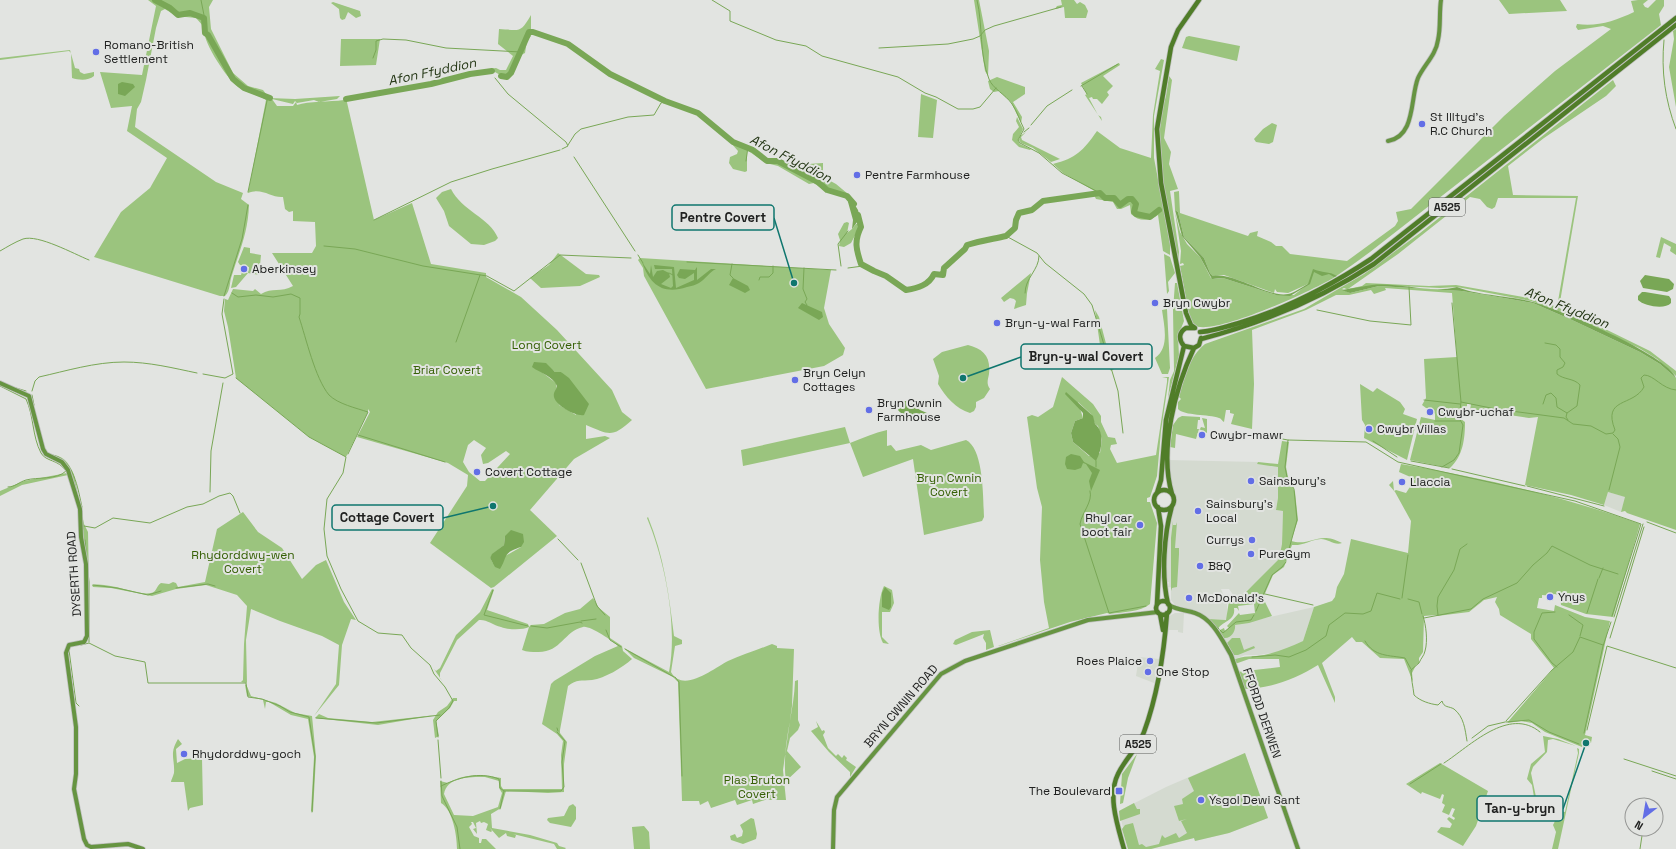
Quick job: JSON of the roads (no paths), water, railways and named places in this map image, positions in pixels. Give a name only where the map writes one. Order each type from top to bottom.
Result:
[{"type":"main road","points":[[1186,328],[1186,313],[1161,183],[1157,129],[1171,47],[1178,30],[1199,0]]},
{"type":"main road","name":"A525","points":[[1200,332],[1222,328],[1246,321],[1296,302],[1328,286],[1371,259],[1676,18]]},
{"type":"main road","name":"A525","points":[[1202,339],[1255,324],[1287,311],[1324,294],[1367,268],[1654,44],[1676,25]]},
{"type":"main road","points":[[1184,346],[1168,412],[1161,480],[1155,502],[1158,507],[1161,526],[1157,605],[1159,613],[1168,612],[1165,588],[1166,538],[1174,499],[1167,472],[1172,419],[1182,376],[1194,348],[1199,345],[1202,339],[1200,332],[1194,327],[1186,313]]},
{"type":"main road","points":[[1194,327],[1186,328],[1180,334],[1181,343],[1184,346],[1194,348]]},
{"type":"main road","points":[[1157,493],[1163,490],[1172,494]]},
{"type":"main road","points":[[1158,507],[1164,510],[1172,506]]},
{"type":"main road","points":[[1157,605],[1162,601],[1168,604]]},
{"type":"main road","name":"A525","points":[[1124,849],[1115,808],[1115,786],[1118,774],[1144,732],[1158,682],[1168,612]]},
{"type":"main road","name":"A525","points":[[1159,613],[1164,635]]},
{"type":"street","points":[[1388,142],[1400,135],[1409,121],[1416,84],[1422,70],[1433,55],[1438,40],[1441,0]]},
{"type":"street","name":"DYSERTH ROAD","points":[[0,383],[26,394],[31,400],[43,449],[46,454],[62,462],[70,472],[80,509],[80,532],[86,564],[87,636],[84,642],[69,644],[66,653],[76,727],[76,774],[74,789],[84,840],[87,845],[91,847],[128,844],[143,849]]},
{"type":"street","name":"FFORDD DERWEN","points":[[1168,604],[1176,609],[1195,612],[1204,618],[1217,632],[1231,655],[1298,849]]},
{"type":"street","name":"BRYN CWNIN ROAD","points":[[1145,614],[1157,605]]},
{"type":"street","points":[[1168,612],[1176,609]]},
{"type":"street","name":"BRYN CWNIN ROAD","points":[[833,849],[834,804],[837,798],[940,674],[947,669],[965,661],[1082,622],[1159,613]]},
{"type":"waterway","name":"Afon Ffyddion","points":[[155,0],[170,8],[178,15],[190,13],[204,18],[205,33],[208,35],[233,79],[244,88],[270,98]]},
{"type":"waterway","points":[[201,0],[204,15]]},
{"type":"waterway","points":[[712,0],[730,11],[730,21],[776,40],[806,46],[822,56],[898,77],[925,93],[958,109],[973,109],[980,107],[996,88]]},
{"type":"waterway","points":[[977,0],[982,50],[986,69],[991,82],[1009,101],[1017,113],[1024,129],[1018,140],[1020,143],[1039,153],[1062,173],[1100,193]]},
{"type":"waterway","points":[[879,48],[948,44],[973,39],[980,36],[985,30],[994,26],[1061,7]]},
{"type":"waterway","name":"Afon Ffyddion","points":[[501,76],[507,77],[511,73],[529,32],[568,44],[610,74],[665,101],[698,113],[733,142],[753,150],[767,161],[778,161],[818,182],[827,190],[847,196],[854,204]]},
{"type":"waterway","points":[[373,58],[376,50],[376,41],[383,39],[406,40],[446,48],[521,52]]},
{"type":"waterway","points":[[1664,40],[1663,63],[1665,85],[1669,107],[1676,129]]},
{"type":"waterway","points":[[1081,86],[1118,64]]},
{"type":"waterway","name":"Afon Ffyddion","points":[[346,99],[431,84],[470,74],[492,71]]},
{"type":"waterway","points":[[495,78],[508,94],[566,142],[568,146],[562,149]]},
{"type":"waterway","points":[[1082,86],[1087,94]]},
{"type":"waterway","points":[[1031,125],[1047,106],[1072,90]]},
{"type":"waterway","points":[[248,192],[268,96]]},
{"type":"waterway","points":[[568,145],[575,134],[581,129],[628,117],[654,115],[661,103],[665,101]]},
{"type":"waterway","points":[[1024,132],[1029,128]]},
{"type":"waterway","points":[[746,161],[748,147]]},
{"type":"waterway","points":[[374,220],[451,182],[560,150]]},
{"type":"waterway","points":[[574,157],[635,251]]},
{"type":"waterway","name":"Afon Ffyddion","points":[[858,215],[861,227],[856,245],[861,264],[886,276],[906,290],[923,285],[929,281],[934,274],[943,275],[944,268],[965,249],[967,245],[1006,236],[1015,228],[1019,213],[1032,210],[1043,201],[1100,193],[1105,198],[1114,198],[1120,205],[1128,199],[1132,199],[1136,204],[1134,212],[1136,214],[1150,217],[1159,210]]},
{"type":"waterway","points":[[224,296],[242,239],[248,205]]},
{"type":"waterway","points":[[841,266],[838,244],[848,231]]},
{"type":"waterway","points":[[1006,236],[1037,253],[1045,263],[1084,294],[1092,305],[1118,391],[1123,433]]},
{"type":"waterway","points":[[0,251],[20,240],[30,238],[47,242],[89,260]]},
{"type":"waterway","points":[[324,246],[355,249],[423,266],[487,276],[514,291],[560,255],[631,258]]},
{"type":"waterway","points":[[638,255],[643,263]]},
{"type":"waterway","points":[[1025,293],[1027,283],[1037,266],[1039,256]]},
{"type":"waterway","points":[[687,262],[836,270]]},
{"type":"waterway","points":[[732,264],[730,275],[733,278]]},
{"type":"waterway","points":[[759,280],[760,277],[769,277],[773,273],[773,266]]},
{"type":"waterway","points":[[848,268],[863,266]]},
{"type":"waterway","points":[[804,268],[803,289],[807,299],[805,302],[807,305]]},
{"type":"waterway","points":[[669,273],[673,275]]},
{"type":"waterway","points":[[456,342],[480,275]]},
{"type":"waterway","points":[[1317,310],[1370,321],[1411,325],[1409,287]]},
{"type":"waterway","points":[[232,293],[238,297],[256,295],[273,297],[291,294],[300,298],[299,317],[315,368],[324,388],[329,395],[337,401],[368,412],[348,454]]},
{"type":"waterway","points":[[203,374],[225,378],[233,374],[222,314],[224,299]]},
{"type":"waterway","points":[[1442,467],[1454,460],[1459,453],[1463,425],[1459,418],[1461,402],[1452,303]]},
{"type":"waterway","points":[[1545,343],[1556,345],[1560,349],[1560,357],[1565,363],[1563,367],[1557,370],[1557,374],[1575,381],[1580,385],[1577,406],[1567,413]]},
{"type":"waterway","points":[[32,391],[35,381],[39,377],[81,367],[113,362],[143,363],[197,373]]},
{"type":"waterway","points":[[1461,402],[1496,409],[1564,418],[1573,424],[1591,426],[1606,434],[1613,433],[1615,430],[1612,412],[1620,404],[1633,398],[1639,393],[1644,387],[1641,378],[1644,375],[1651,377],[1666,387],[1676,390]]},
{"type":"waterway","points":[[236,378],[309,437],[346,457],[343,473],[327,499],[324,529],[327,556],[341,589],[358,621],[378,633],[402,635],[411,648],[430,665],[434,674],[445,687],[453,701],[449,708],[436,721],[438,737]]},
{"type":"waterway","points":[[210,492],[211,451],[223,383]]},
{"type":"waterway","points":[[0,386],[26,399],[29,406],[36,440],[41,453],[46,458],[59,464],[66,471],[58,476],[26,480],[8,487]]},
{"type":"waterway","points":[[16,388],[26,391]]},
{"type":"waterway","points":[[1543,404],[1546,395],[1551,393],[1556,398],[1557,407],[1567,413],[1566,417],[1568,420]]},
{"type":"waterway","points":[[32,395],[34,405]]},
{"type":"waterway","points":[[1424,400],[1460,404]]},
{"type":"waterway","points":[[1435,421],[1460,421]]},
{"type":"waterway","points":[[1254,434],[1288,440]]},
{"type":"waterway","points":[[1609,490],[1620,447],[1618,439],[1613,434]]},
{"type":"waterway","points":[[358,435],[445,462]]},
{"type":"waterway","points":[[1286,560],[1297,520],[1294,489],[1287,477],[1285,467],[1288,440],[1366,442],[1398,462],[1575,501],[1641,524],[1612,616]]},
{"type":"waterway","points":[[1373,441],[1397,457]]},
{"type":"waterway","points":[[51,455],[59,457],[70,468],[74,475],[82,507]]},
{"type":"waterway","points":[[1096,461],[1096,467]]},
{"type":"waterway","points":[[1411,461],[1449,468]]},
{"type":"waterway","points":[[1452,469],[1525,486]]},
{"type":"waterway","points":[[1527,486],[1604,506]]},
{"type":"waterway","points":[[1090,491],[1091,495],[1089,503],[1080,524],[1109,613],[1146,606]]},
{"type":"waterway","points":[[84,526],[95,528],[113,518],[150,523],[187,507],[203,504],[219,496],[230,493],[233,496],[240,513]]},
{"type":"waterway","points":[[82,511],[83,529]]},
{"type":"waterway","points":[[1647,522],[1676,533]]},
{"type":"waterway","points":[[1614,617],[1643,524]]},
{"type":"waterway","points":[[1610,638],[1644,527]]},
{"type":"waterway","points":[[558,539],[578,560]]},
{"type":"waterway","points":[[85,540],[89,582],[89,642]]},
{"type":"waterway","points":[[1438,615],[1438,597],[1454,570],[1460,549],[1467,544]]},
{"type":"waterway","points":[[1424,618],[1471,609],[1483,599],[1517,583],[1552,546],[1590,565],[1618,574]]},
{"type":"waterway","points":[[1402,598],[1408,555]]},
{"type":"waterway","points":[[1256,611],[1272,575],[1286,562]]},
{"type":"waterway","points":[[581,563],[597,606],[605,615]]},
{"type":"waterway","points":[[1599,578],[1603,568]]},
{"type":"waterway","points":[[1587,613],[1598,579]]},
{"type":"waterway","points":[[176,588],[208,584],[215,586]]},
{"type":"waterway","points":[[93,585],[117,588],[148,595],[161,591]]},
{"type":"waterway","points":[[493,590],[484,615],[528,626]]},
{"type":"waterway","points":[[1252,657],[1275,655],[1289,657],[1306,650],[1326,636],[1329,625],[1345,613],[1363,614],[1371,611],[1377,593],[1400,599]]},
{"type":"waterway","points":[[1265,594],[1313,605]]},
{"type":"waterway","points":[[1408,599],[1419,602],[1422,614]]},
{"type":"waterway","points":[[1192,610],[1199,613]]},
{"type":"waterway","points":[[1555,612],[1542,613],[1534,632],[1534,639],[1552,663],[1557,667]]},
{"type":"waterway","points":[[1220,630],[1223,633],[1236,622],[1251,620],[1254,615]]},
{"type":"waterway","points":[[1569,615],[1583,625],[1580,636]]},
{"type":"waterway","points":[[1423,616],[1426,633],[1426,647],[1419,663],[1411,670],[1414,695],[1422,701],[1432,704],[1438,705],[1442,701],[1445,706],[1454,709],[1462,719],[1467,741]]},
{"type":"waterway","points":[[581,621],[596,619]]},
{"type":"waterway","points":[[1208,619],[1219,629]]},
{"type":"waterway","points":[[531,626],[547,628],[580,622],[582,623]]},
{"type":"waterway","points":[[1584,733],[1603,646],[1611,622]]},
{"type":"waterway","points":[[606,630],[610,640],[621,647]]},
{"type":"waterway","points":[[1506,721],[1552,670],[1573,652],[1580,637],[1603,645]]},
{"type":"waterway","points":[[1365,641],[1377,653],[1405,658],[1411,669]]},
{"type":"waterway","points":[[81,645],[89,643],[115,656],[145,662],[148,683],[246,683],[248,697],[262,699],[280,706],[290,712],[309,717],[315,756],[312,812]]},
{"type":"waterway","points":[[1587,730],[1607,646],[1676,668]]},
{"type":"waterway","points":[[625,649],[674,677]]},
{"type":"waterway","points":[[69,650],[76,703],[79,706]]},
{"type":"waterway","points":[[675,677],[679,682],[682,776]]},
{"type":"waterway","points":[[316,718],[376,723],[440,715]]},
{"type":"waterway","points":[[1506,722],[1529,720],[1549,732],[1579,744]]},
{"type":"waterway","points":[[1472,738],[1488,726],[1505,722]]},
{"type":"waterway","points":[[1444,763],[1490,731],[1503,726],[1516,723],[1528,725],[1540,732]]},
{"type":"waterway","points":[[441,786],[454,780],[469,776],[484,776],[499,779],[500,788],[504,791],[561,791],[564,787],[562,762],[565,741],[557,732]]},
{"type":"waterway","points":[[438,740],[441,778]]},
{"type":"waterway","points":[[1624,759],[1676,776]]},
{"type":"waterway","points":[[1410,784],[1441,764]]},
{"type":"waterway","points":[[1652,771],[1676,779]]},
{"type":"waterway","points":[[441,781],[442,796],[457,827],[460,849]]},
{"type":"waterway","points":[[500,809],[504,791]]},
{"type":"waterway","points":[[1640,849],[1642,837]]},
{"type":"place","name":"Romano-British Settlement","points":[[96,52]]},
{"type":"place","name":"St Illtyd's R.C Church","points":[[1422,124]]},
{"type":"place","name":"Pentre Farmhouse","points":[[857,175]]},
{"type":"place","name":"Aberkinsey","points":[[244,269]]},
{"type":"place","name":"Pentre Covert","points":[[794,283]]},
{"type":"place","name":"Bryn Cwybr","points":[[1155,303]]},
{"type":"place","name":"Bryn-y-wal Farm","points":[[997,323]]},
{"type":"place","name":"Bryn-y-wal Covert","points":[[963,378]]},
{"type":"place","name":"Bryn Celyn Cottages","points":[[795,380]]},
{"type":"place","name":"Bryn Cwnin Farmhouse","points":[[869,410]]},
{"type":"place","name":"Cwybr-uchaf","points":[[1430,412]]},
{"type":"place","name":"Cwybr Villas","points":[[1369,429]]},
{"type":"place","name":"Cwybr-mawr","points":[[1202,435]]},
{"type":"place","name":"Covert Cottage","points":[[477,472]]},
{"type":"place","name":"Sainsbury's","points":[[1251,481]]},
{"type":"place","name":"Llaccia","points":[[1402,482]]},
{"type":"place","name":"Cottage Covert","points":[[493,506]]},
{"type":"place","name":"Sainsbury's Local","points":[[1198,511]]},
{"type":"place","name":"Rhyl car boot fair","points":[[1140,525]]},
{"type":"place","name":"Currys","points":[[1252,540]]},
{"type":"place","name":"PureGym","points":[[1251,554]]},
{"type":"place","name":"B&Q","points":[[1200,566]]},
{"type":"place","name":"Ynys","points":[[1550,597]]},
{"type":"place","name":"McDonald's","points":[[1189,598]]},
{"type":"place","name":"Roes Plaice","points":[[1150,661]]},
{"type":"place","name":"One Stop","points":[[1148,672]]},
{"type":"place","name":"Tan-y-bryn","points":[[1586,743]]},
{"type":"place","name":"Rhydorddwy-goch","points":[[184,754]]},
{"type":"place","name":"The Boulevard","points":[[1119,791]]},
{"type":"place","name":"Ysgol Dewi Sant","points":[[1201,800]]},
{"type":"park label","name":"Long Covert","points":[[547,345]]},
{"type":"park label","name":"Briar Covert","points":[[447,370]]},
{"type":"park label","name":"Bryn Cwnin Covert","points":[[949,485]]},
{"type":"park label","name":"Rhydorddwy-wen Covert","points":[[243,562]]},
{"type":"park label","name":"Plas Bruton Covert","points":[[757,787]]}]
